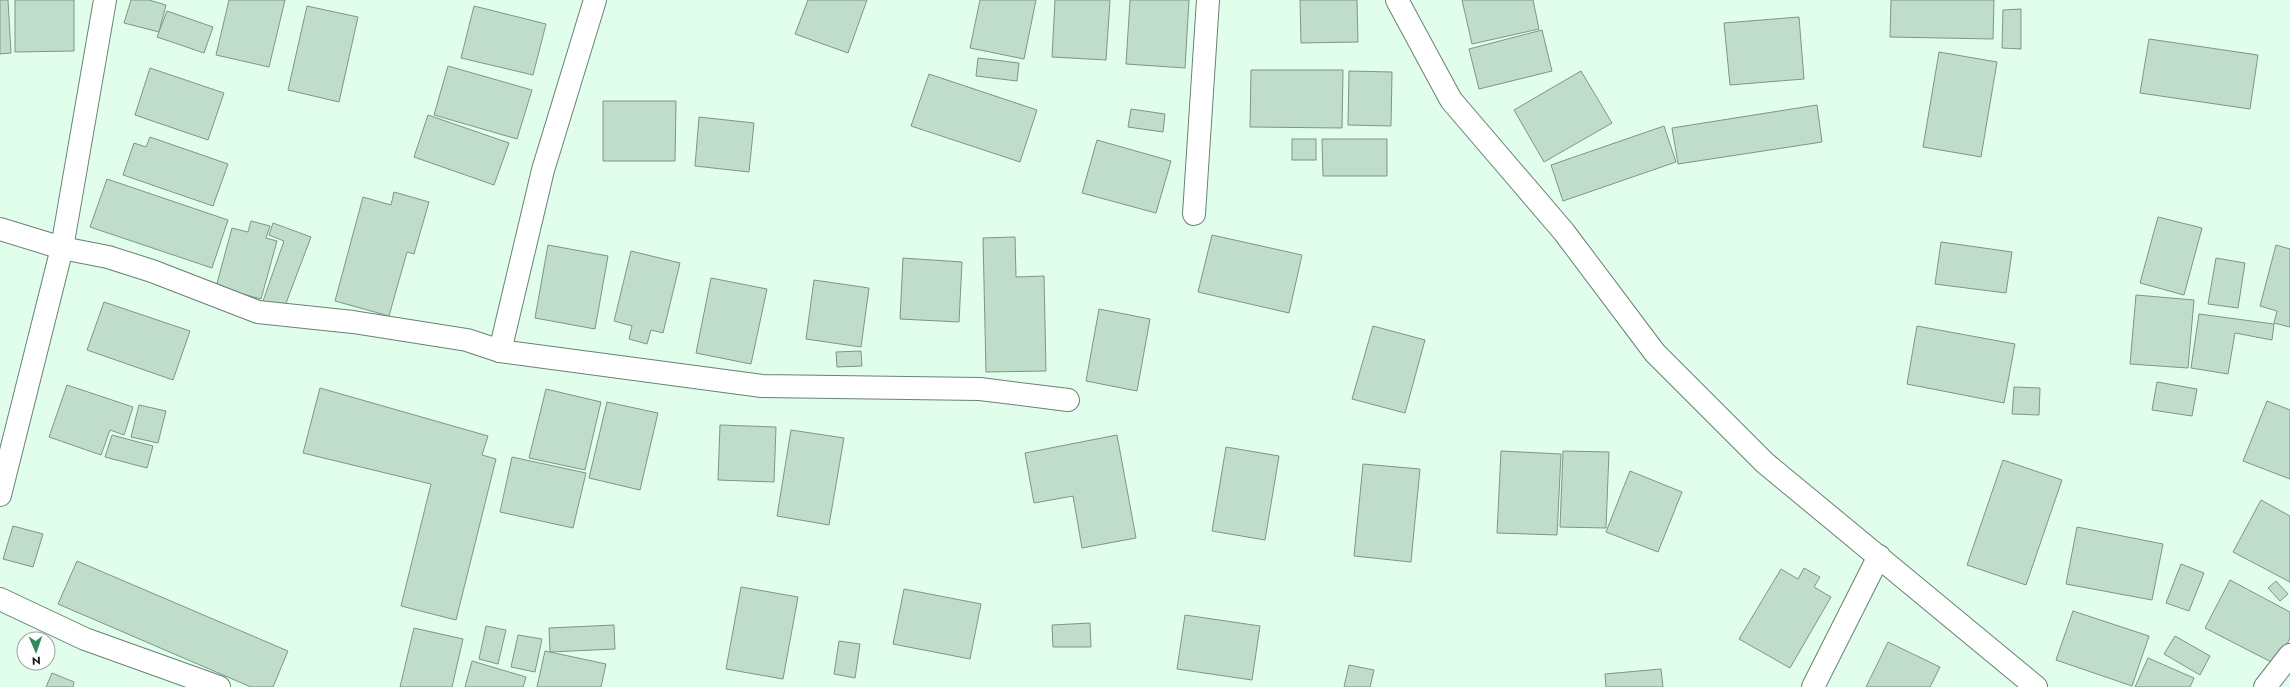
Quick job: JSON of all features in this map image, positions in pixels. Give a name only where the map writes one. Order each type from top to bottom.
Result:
[{"type":"street","points":[[0,495],[62,248],[105,0]]},
{"type":"street","points":[[500,351],[542,170],[595,0]]},
{"type":"street","points":[[1194,214],[1208,0]]},
{"type":"street","points":[[1397,0],[1451,100],[1564,232],[1655,353],[1765,463],[2036,687]]},
{"type":"street","points":[[0,229],[62,248],[108,257],[152,271],[258,312],[353,322],[468,340],[500,351],[762,386],[980,389],[1068,400]]},
{"type":"street","points":[[1813,687],[1879,556]]},
{"type":"street","points":[[0,599],[85,638],[219,687]]},
{"type":"street","points":[[2264,687],[2290,655]]},
{"type":"building","points":[[0,0],[8,0],[11,53],[0,54]]},
{"type":"building","points":[[15,0],[74,0],[74,51],[15,52]]},
{"type":"building","points":[[131,0],[149,0],[166,5],[159,32],[124,23]]},
{"type":"building","points":[[229,0],[285,0],[269,67],[216,55]]},
{"type":"building","points":[[808,0],[867,0],[848,53],[795,34]]},
{"type":"building","points":[[980,0],[1036,0],[1024,59],[970,48]]},
{"type":"building","points":[[1055,0],[1110,0],[1106,60],[1052,57]]},
{"type":"building","points":[[1130,0],[1189,0],[1185,68],[1126,64]]},
{"type":"building","points":[[1300,0],[1357,0],[1358,42],[1301,43]]},
{"type":"building","points":[[1462,0],[1533,0],[1539,29],[1472,44]]},
{"type":"building","points":[[1891,0],[1994,0],[1993,39],[1890,37]]},
{"type":"building","points":[[307,6],[358,17],[339,102],[288,90]]},
{"type":"building","points":[[474,6],[546,24],[533,75],[461,58]]},
{"type":"building","points":[[2021,9],[2021,49],[2002,48],[2003,10]]},
{"type":"building","points":[[167,11],[213,27],[204,53],[157,37]]},
{"type":"building","points":[[1799,17],[1804,79],[1730,85],[1724,23]]},
{"type":"building","points":[[1542,30],[1552,71],[1479,89],[1469,49]]},
{"type":"building","points":[[2149,39],[2258,55],[2250,109],[2140,93]]},
{"type":"building","points":[[1939,52],[1997,62],[1981,157],[1923,147]]},
{"type":"building","points":[[978,58],[1019,63],[1017,81],[976,76]]},
{"type":"building","points":[[448,66],[532,90],[517,139],[434,115]]},
{"type":"building","points":[[150,68],[224,93],[208,140],[135,115]]},
{"type":"building","points":[[1251,70],[1343,70],[1342,128],[1250,127]]},
{"type":"building","points":[[1349,71],[1392,72],[1391,126],[1348,125]]},
{"type":"building","points":[[1581,71],[1612,123],[1544,162],[1514,110]]},
{"type":"building","points":[[929,74],[1037,110],[1020,162],[911,126]]},
{"type":"building","points":[[603,101],[676,101],[675,161],[603,161]]},
{"type":"building","points":[[1817,105],[1822,142],[1678,164],[1672,128]]},
{"type":"building","points":[[1131,109],[1165,114],[1163,132],[1128,127]]},
{"type":"building","points":[[428,115],[509,143],[494,185],[414,157]]},
{"type":"building","points":[[699,117],[754,123],[749,172],[695,166]]},
{"type":"building","points":[[1664,126],[1676,162],[1563,201],[1551,165]]},
{"type":"building","points":[[150,137],[228,164],[213,206],[123,175],[134,143],[146,147]]},
{"type":"building","points":[[1292,139],[1316,139],[1316,160],[1292,160]]},
{"type":"building","points":[[1322,139],[1387,139],[1387,176],[1323,176]]},
{"type":"building","points":[[1097,140],[1171,161],[1156,213],[1082,193]]},
{"type":"building","points":[[107,179],[228,220],[212,268],[90,227]]},
{"type":"building","points":[[394,192],[429,202],[414,254],[407,252],[389,316],[335,301],[363,197],[391,205]]},
{"type":"building","points":[[2158,217],[2202,228],[2184,295],[2140,283]]},
{"type":"building","points":[[251,221],[270,226],[266,238],[277,241],[261,299],[216,287],[232,228],[248,232]]},
{"type":"building","points":[[273,223],[311,237],[283,311],[262,304],[284,241],[269,235]]},
{"type":"building","points":[[1212,235],[1302,255],[1289,313],[1198,292]]},
{"type":"building","points":[[1015,237],[1016,277],[1044,276],[1046,371],[986,372],[983,238]]},
{"type":"building","points":[[1941,242],[2012,252],[2006,293],[1935,284]]},
{"type":"building","points":[[548,245],[608,256],[595,329],[535,318]]},
{"type":"building","points":[[2276,245],[2290,249],[2290,327],[2274,323],[2277,311],[2260,306]]},
{"type":"building","points":[[631,251],[680,263],[663,333],[651,330],[647,344],[629,339],[632,326],[614,321]]},
{"type":"building","points":[[903,258],[962,262],[959,322],[900,319]]},
{"type":"building","points":[[2216,258],[2245,263],[2238,308],[2208,304]]},
{"type":"building","points":[[711,278],[767,289],[751,364],[696,353]]},
{"type":"building","points":[[814,280],[869,288],[861,347],[806,339]]},
{"type":"building","points":[[2136,295],[2194,300],[2188,368],[2130,364]]},
{"type":"building","points":[[104,302],[190,331],[173,380],[87,350]]},
{"type":"building","points":[[1099,309],[1150,319],[1137,391],[1086,381]]},
{"type":"building","points":[[2199,314],[2274,324],[2272,340],[2235,333],[2228,374],[2191,368]]},
{"type":"building","points":[[1373,326],[1425,340],[1405,413],[1352,399]]},
{"type":"building","points":[[1917,326],[2015,344],[2004,403],[1907,384]]},
{"type":"building","points":[[861,351],[862,366],[837,367],[836,352]]},
{"type":"building","points":[[2157,382],[2197,389],[2192,416],[2152,410]]},
{"type":"building","points":[[67,385],[133,407],[124,435],[110,430],[101,455],[49,437]]},
{"type":"building","points":[[2014,387],[2040,388],[2039,415],[2012,414]]},
{"type":"building","points":[[320,388],[488,436],[482,455],[496,459],[456,620],[401,606],[431,484],[303,453]]},
{"type":"building","points":[[546,389],[601,402],[585,470],[529,458]]},
{"type":"building","points":[[2267,401],[2290,410],[2290,479],[2243,461]]},
{"type":"building","points":[[607,402],[658,413],[640,490],[589,478]]},
{"type":"building","points":[[139,405],[166,411],[158,443],[131,437]]},
{"type":"building","points":[[720,425],[776,427],[774,482],[718,480]]},
{"type":"building","points":[[791,430],[844,438],[829,525],[777,516]]},
{"type":"building","points":[[112,435],[153,446],[147,468],[105,457]]},
{"type":"building","points":[[1117,435],[1136,538],[1082,548],[1073,496],[1034,503],[1025,453]]},
{"type":"building","points":[[1226,447],[1279,456],[1265,540],[1212,531]]},
{"type":"building","points":[[1501,451],[1561,454],[1557,535],[1497,533]]},
{"type":"building","points":[[1563,451],[1609,452],[1606,528],[1560,527]]},
{"type":"building","points":[[512,457],[586,473],[573,528],[500,512]]},
{"type":"building","points":[[2003,460],[2062,480],[2026,585],[1967,565]]},
{"type":"building","points":[[1363,464],[1420,469],[1411,562],[1354,556]]},
{"type":"building","points":[[1630,471],[1682,492],[1658,552],[1606,532]]},
{"type":"building","points":[[2261,500],[2290,516],[2290,582],[2233,552]]},
{"type":"building","points":[[13,526],[43,534],[33,567],[3,559]]},
{"type":"building","points":[[2077,527],[2163,544],[2152,600],[2066,584]]},
{"type":"building","points":[[77,561],[288,651],[273,687],[251,687],[58,604]]},
{"type":"building","points":[[2181,564],[2204,573],[2189,611],[2166,603]]},
{"type":"building","points":[[1804,568],[1820,577],[1814,587],[1831,597],[1790,668],[1739,639],[1781,569],[1798,579]]},
{"type":"building","points":[[2230,580],[2290,612],[2290,638],[2277,665],[2205,628]]},
{"type":"building","points":[[2276,581],[2288,594],[2280,601],[2268,588]]},
{"type":"building","points":[[741,587],[798,597],[783,679],[726,669]]},
{"type":"building","points":[[904,589],[981,604],[970,659],[893,644]]},
{"type":"building","points":[[2073,611],[2149,636],[2132,686],[2056,660]]},
{"type":"building","points":[[1185,615],[1260,626],[1252,680],[1177,669]]},
{"type":"building","points":[[1090,623],[1091,647],[1053,647],[1052,625]]},
{"type":"building","points":[[614,625],[615,649],[550,652],[549,628]]},
{"type":"building","points":[[486,626],[506,630],[498,664],[479,659]]},
{"type":"building","points":[[414,628],[463,639],[452,687],[400,687]]},
{"type":"building","points":[[518,635],[542,639],[535,672],[511,667]]},
{"type":"building","points":[[2175,636],[2210,656],[2200,675],[2164,654]]},
{"type":"building","points":[[839,641],[860,644],[855,678],[834,674]]},
{"type":"building","points":[[1888,642],[1940,667],[1930,687],[1866,687]]},
{"type":"building","points":[[545,651],[606,664],[601,687],[537,687]]},
{"type":"building","points":[[2148,658],[2194,678],[2190,687],[2135,687]]},
{"type":"building","points":[[472,661],[526,677],[523,687],[465,687]]},
{"type":"building","points":[[1349,665],[1374,670],[1370,687],[1344,687]]},
{"type":"building","points":[[1661,669],[1663,687],[1606,687],[1605,674]]},
{"type":"building","points":[[52,673],[74,682],[73,687],[46,687]]}]
